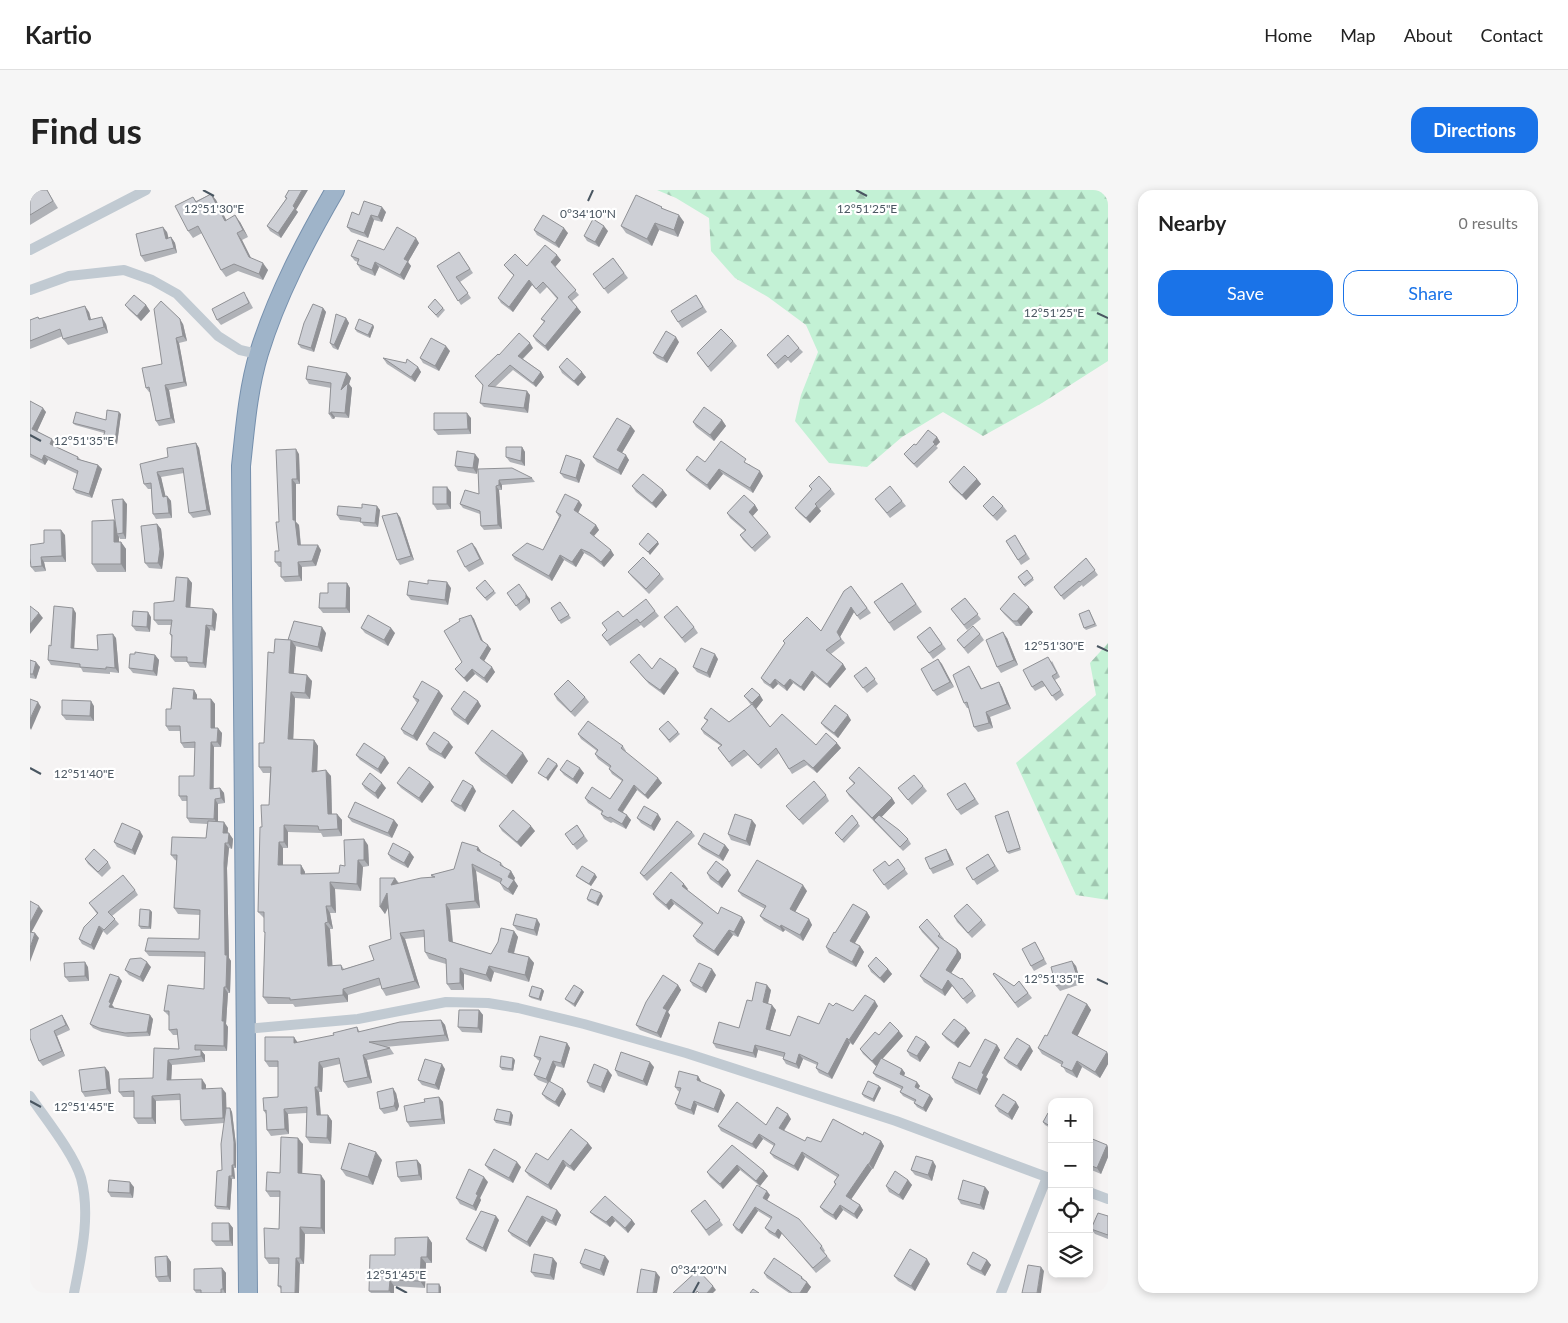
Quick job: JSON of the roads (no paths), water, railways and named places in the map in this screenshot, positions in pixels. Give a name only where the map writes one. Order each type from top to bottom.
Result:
[{"type":"highway","points":[[248,1293],[241,466],[248,408],[258,354],[272,314],[289,276],[335,190]]},
{"type":"street","points":[[30,250],[146,190]]},
{"type":"street","points":[[30,290],[69,276],[124,270],[152,280],[177,294],[218,336],[240,350],[258,354]]},
{"type":"street","points":[[246,1029],[358,1019],[446,1002],[488,1003],[518,1008],[584,1024],[686,1053],[896,1122],[1048,1178]]},
{"type":"street","points":[[30,1096],[66,1150],[81,1177],[84,1196],[83,1246],[74,1293]]},
{"type":"street","points":[[1000,1293],[1048,1180]]},
{"type":"street","points":[[1093,1193],[1108,1199]]}]
